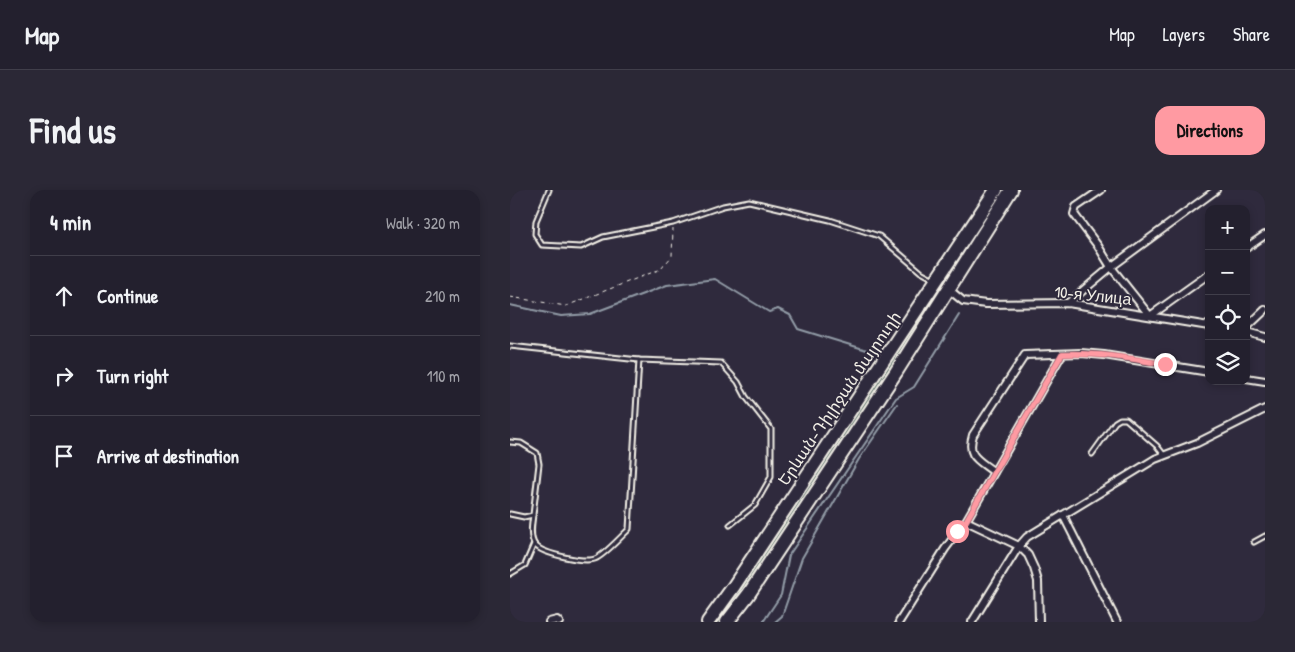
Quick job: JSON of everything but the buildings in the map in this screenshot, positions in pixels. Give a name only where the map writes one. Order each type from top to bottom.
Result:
[{"type":"highway","name":"Երևան-Դիլիջան մայրուղի","points":[[708,622],[734,586],[996,190]]},
{"type":"highway","name":"Երևան-Դիլիջան մայրուղի","points":[[728,622],[748,595],[896,372],[947,288],[1011,190]]},
{"type":"street","points":[[1101,190],[1076,207],[1074,214],[1111,267],[1150,316],[1205,277]]},
{"type":"street","points":[[1068,303],[1111,267],[1216,190]]},
{"type":"street","points":[[1250,245],[1265,235]]},
{"type":"street","name":"10-я Улица","points":[[947,288],[963,301],[986,304],[1068,303],[1205,325]]},
{"type":"street","points":[[1250,324],[1265,310]]},
{"type":"street","points":[[1250,333],[1265,338]]},
{"type":"street","points":[[994,472],[973,455],[970,445],[973,435],[1021,358],[1029,353],[1104,355],[1205,371]]},
{"type":"street","points":[[899,622],[945,549],[966,521],[1062,354]]},
{"type":"street","points":[[1250,379],[1265,381]]},
{"type":"street","points":[[972,622],[1019,546],[1027,537],[1155,459],[1197,443],[1265,409]]},
{"type":"street","points":[[1063,515],[1117,622]]},
{"type":"street","points":[[966,521],[1019,546],[1028,555],[1037,575],[1039,622]]},
{"type":"street","points":[[549,622],[557,620],[558,622]]},
{"type":"lane","points":[[549,190],[536,221],[535,234],[542,245],[582,247],[603,237],[673,223],[723,206],[749,201],[830,220],[879,236],[921,272],[937,280]]},
{"type":"lane","points":[[510,346],[639,360],[721,363],[738,382],[746,397],[771,430],[771,477],[755,505],[730,525]]},
{"type":"lane","points":[[510,442],[521,443],[537,452],[539,464],[531,536],[534,544],[544,552],[583,560],[597,559],[629,529],[639,360]]},
{"type":"lane","points":[[1092,454],[1115,422],[1120,419],[1126,419],[1158,446],[1165,455]]},
{"type":"lane","points":[[510,514],[524,517],[533,515]]},
{"type":"lane","points":[[1254,542],[1265,536]]},
{"type":"lane","points":[[510,574],[525,565],[534,544]]},
{"type":"path","points":[[510,297],[566,306],[661,269],[672,256],[673,223]]},
{"type":"green space","points":[[999,190],[1005,190],[829,462],[719,622],[713,622]]},
{"type":"waterway","points":[[510,305],[561,316],[590,314],[667,285],[715,279],[769,312],[778,309],[790,315],[798,329],[870,351]]},
{"type":"waterway","points":[[763,622],[781,595],[789,555],[896,398],[914,387],[959,315]]},
{"type":"waterway","points":[[775,622],[782,616],[802,558],[859,459],[897,404]]},
{"type":"route","points":[[957,531],[966,521],[1062,354],[1104,355],[1165,364]]}]
